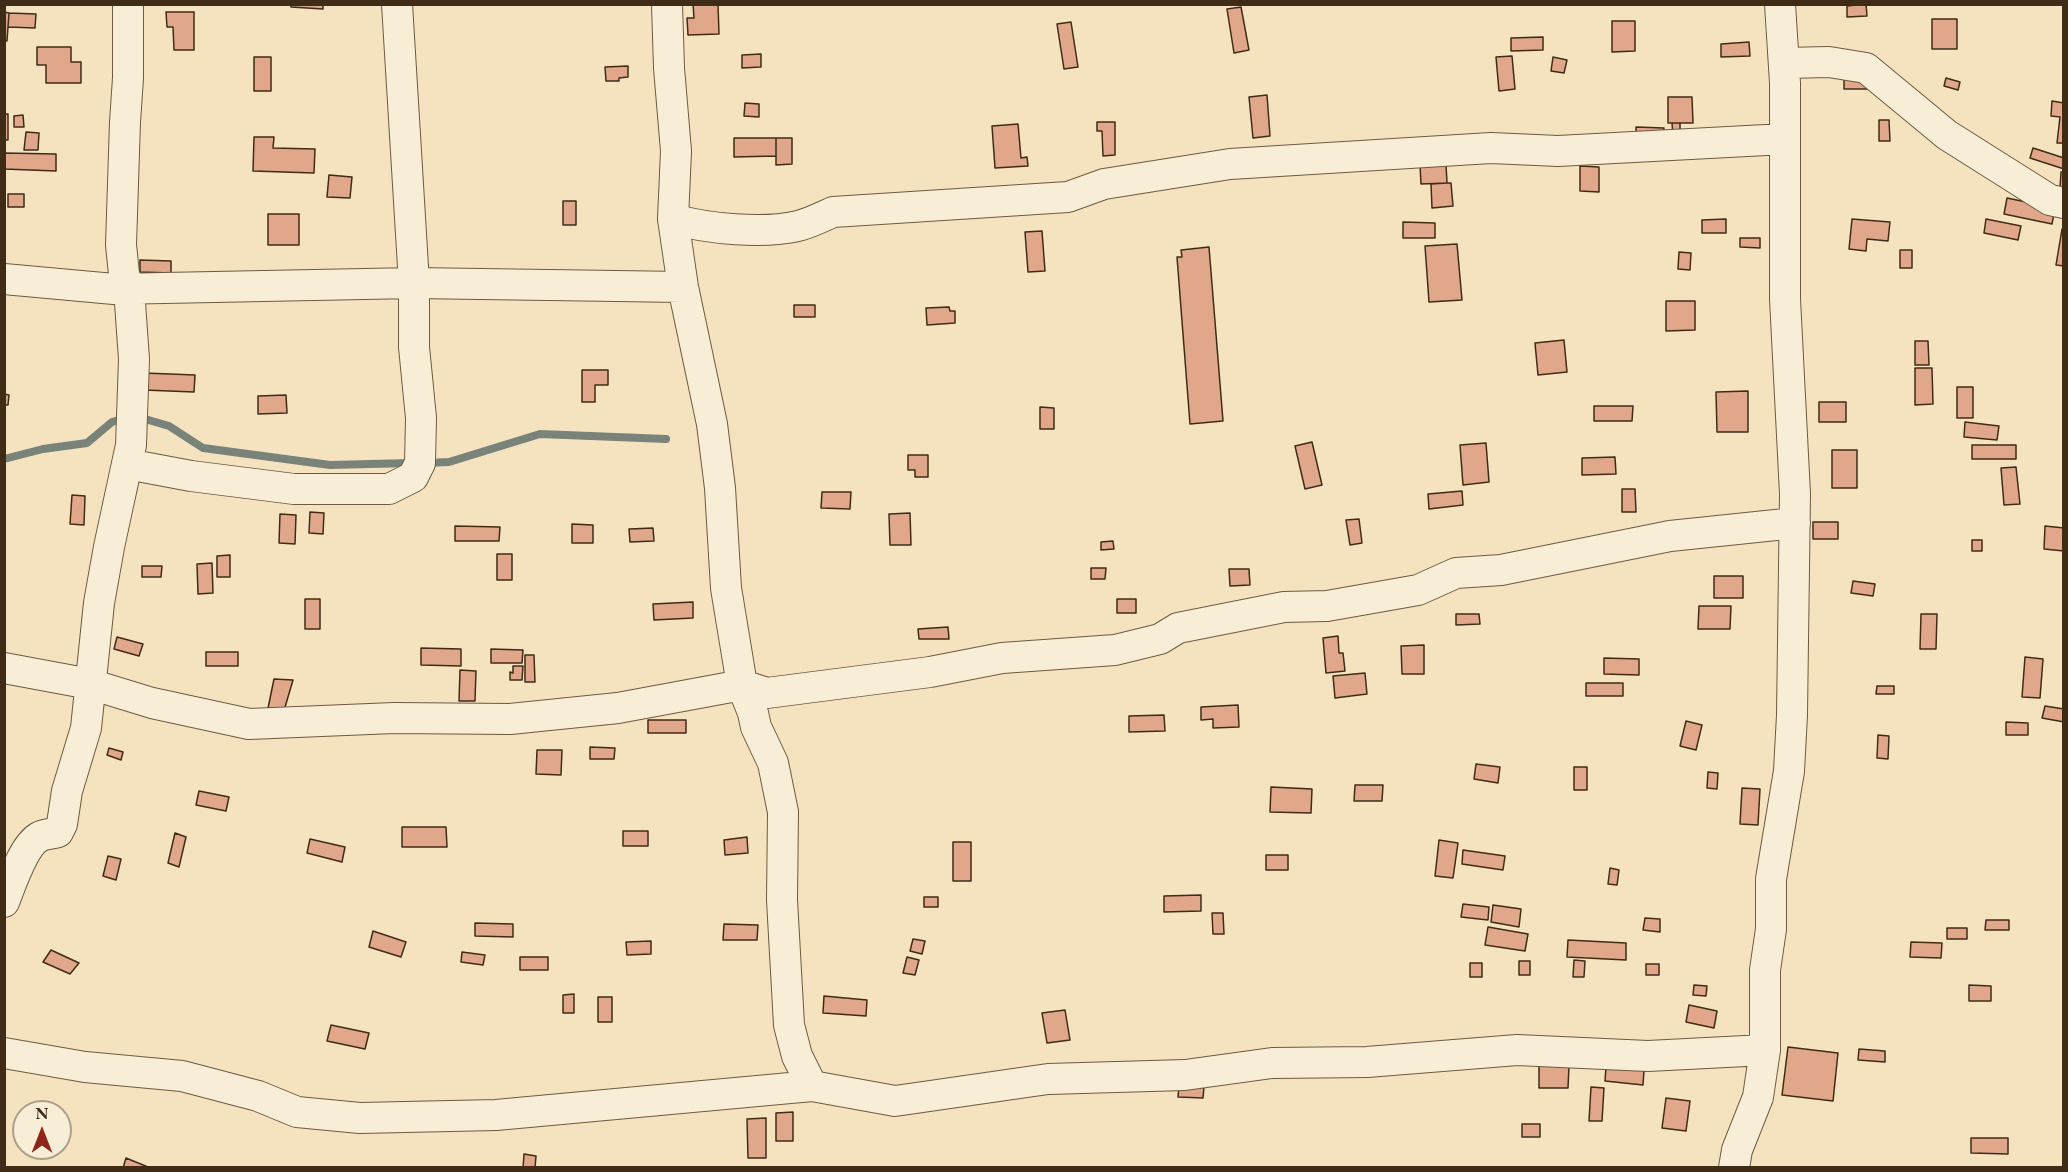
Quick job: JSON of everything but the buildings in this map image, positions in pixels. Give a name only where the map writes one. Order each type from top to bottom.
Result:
[{"type":"street","points":[[4,902],[16,871],[31,844],[40,837],[58,832],[62,824],[67,791],[86,728],[99,603],[131,445],[134,382],[129,289],[124,274],[121,245],[128,78],[128,4]]},
{"type":"street","points":[[128,464],[191,476],[294,489],[390,489],[413,477],[420,463],[421,418],[414,347],[414,283],[397,4]]},
{"type":"street","points":[[667,4],[669,68],[676,151],[673,219],[683,287],[712,424],[720,488],[726,588],[741,685],[772,763],[780,790],[783,812],[782,900],[789,1025],[797,1056],[812,1086]]},
{"type":"street","points":[[1734,1167],[1737,1150],[1758,1097],[1765,1050],[1765,970],[1771,929],[1771,879],[1789,771],[1795,523],[1785,299],[1784,63],[1780,4]]},
{"type":"street","points":[[1784,63],[1829,62],[1866,68],[1947,135],[2050,200],[2064,203]]},
{"type":"street","points":[[673,219],[708,228],[781,228],[800,225],[833,212],[1068,197],[1104,184],[1230,164],[1491,148],[1558,151],[1785,139]]},
{"type":"street","points":[[4,279],[129,289],[414,283],[683,287]]},
{"type":"street","points":[[4,668],[90,684],[152,703],[249,724],[394,718],[510,719],[618,708],[741,685],[767,693],[930,672],[1002,658],[1115,650],[1160,639],[1178,628],[1284,607],[1327,606],[1418,590],[1456,573],[1501,570],[1670,536],[1795,523]]},
{"type":"street","points":[[4,1053],[86,1068],[182,1076],[258,1096],[297,1112],[360,1118],[496,1115],[812,1086],[895,1101],[1048,1079],[1185,1075],[1272,1063],[1367,1062],[1517,1050],[1648,1056],[1765,1050]]},
{"type":"waterway","points":[[138,417],[169,426],[203,448],[330,465],[411,463]]},
{"type":"waterway","points":[[4,459],[43,449],[87,443],[112,422],[126,418]]},
{"type":"waterway","points":[[426,463],[449,462],[540,434],[666,439]]}]
